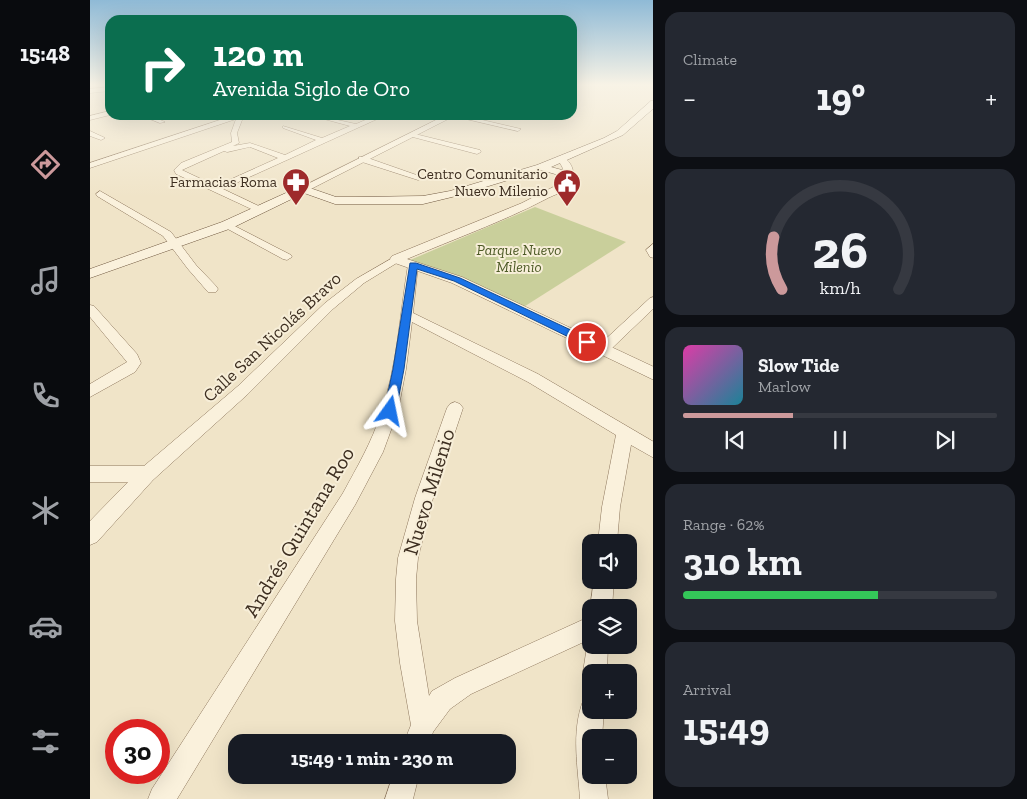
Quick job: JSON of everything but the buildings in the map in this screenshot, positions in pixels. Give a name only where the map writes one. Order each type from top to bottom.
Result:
[{"type":"main road","points":[[90,274],[227,225],[303,189],[335,200],[423,200],[452,194],[562,160],[620,133],[632,122]]},
{"type":"main road","points":[[541,167],[569,175]]},
{"type":"street","points":[[90,166],[219,122]]},
{"type":"street","points":[[238,122],[234,133],[235,143],[184,165],[178,170],[260,210]]},
{"type":"street","points":[[342,122],[356,126]]},
{"type":"street","points":[[217,189],[284,157],[365,122]]},
{"type":"street","points":[[303,189],[437,122]]},
{"type":"street","points":[[486,122],[518,129]]},
{"type":"street","points":[[285,127],[322,140]]},
{"type":"street","points":[[90,133],[101,138]]},
{"type":"street","points":[[412,135],[477,152]]},
{"type":"street","points":[[213,153],[250,145],[284,157]]},
{"type":"street","points":[[362,159],[421,178]]},
{"type":"street","points":[[562,160],[569,170],[569,175]]},
{"type":"street","name":"Calle San Nicolás Bravo","points":[[90,535],[147,474],[243,390],[329,306],[360,281],[526,205],[565,185],[569,175]]},
{"type":"street","points":[[100,194],[167,234],[212,289]]},
{"type":"street","points":[[227,225],[288,257]]},
{"type":"street","points":[[653,246],[651,250],[653,255]]},
{"type":"street","points":[[405,262],[457,280],[653,374]]},
{"type":"street","name":"Andrés Quintana Roo","points":[[162,799],[349,499],[377,446],[390,411],[399,369],[406,315],[405,262]]},
{"type":"street","points":[[603,349],[653,301]]},
{"type":"street","points":[[90,309],[132,357],[134,362],[130,368],[90,391]]},
{"type":"street","points":[[406,315],[447,333],[524,373],[625,432],[653,451]]},
{"type":"street","name":"Nuevo Milenio","points":[[420,734],[409,641],[406,596],[408,557],[421,507],[455,408]]},
{"type":"street","points":[[609,534],[611,507],[625,432]]},
{"type":"street","points":[[90,474],[147,474]]},
{"type":"street","points":[[420,734],[441,700],[463,686],[582,631]]},
{"type":"street","points":[[399,799],[403,784]]},
{"type":"street","points":[[593,784],[594,799]]},
{"type":"green space","name":"Parque Nuevo Milenio","points":[[535,207],[626,242],[522,308],[403,263]]},
{"type":"place","name":"Farmacias Roma","points":[[296,206]]},
{"type":"place","name":"Centro Comunitario Nuevo Milenio","points":[[567,207]]},
{"type":"route","points":[[390,411],[399,369],[413,265],[457,280],[587,342]]}]
